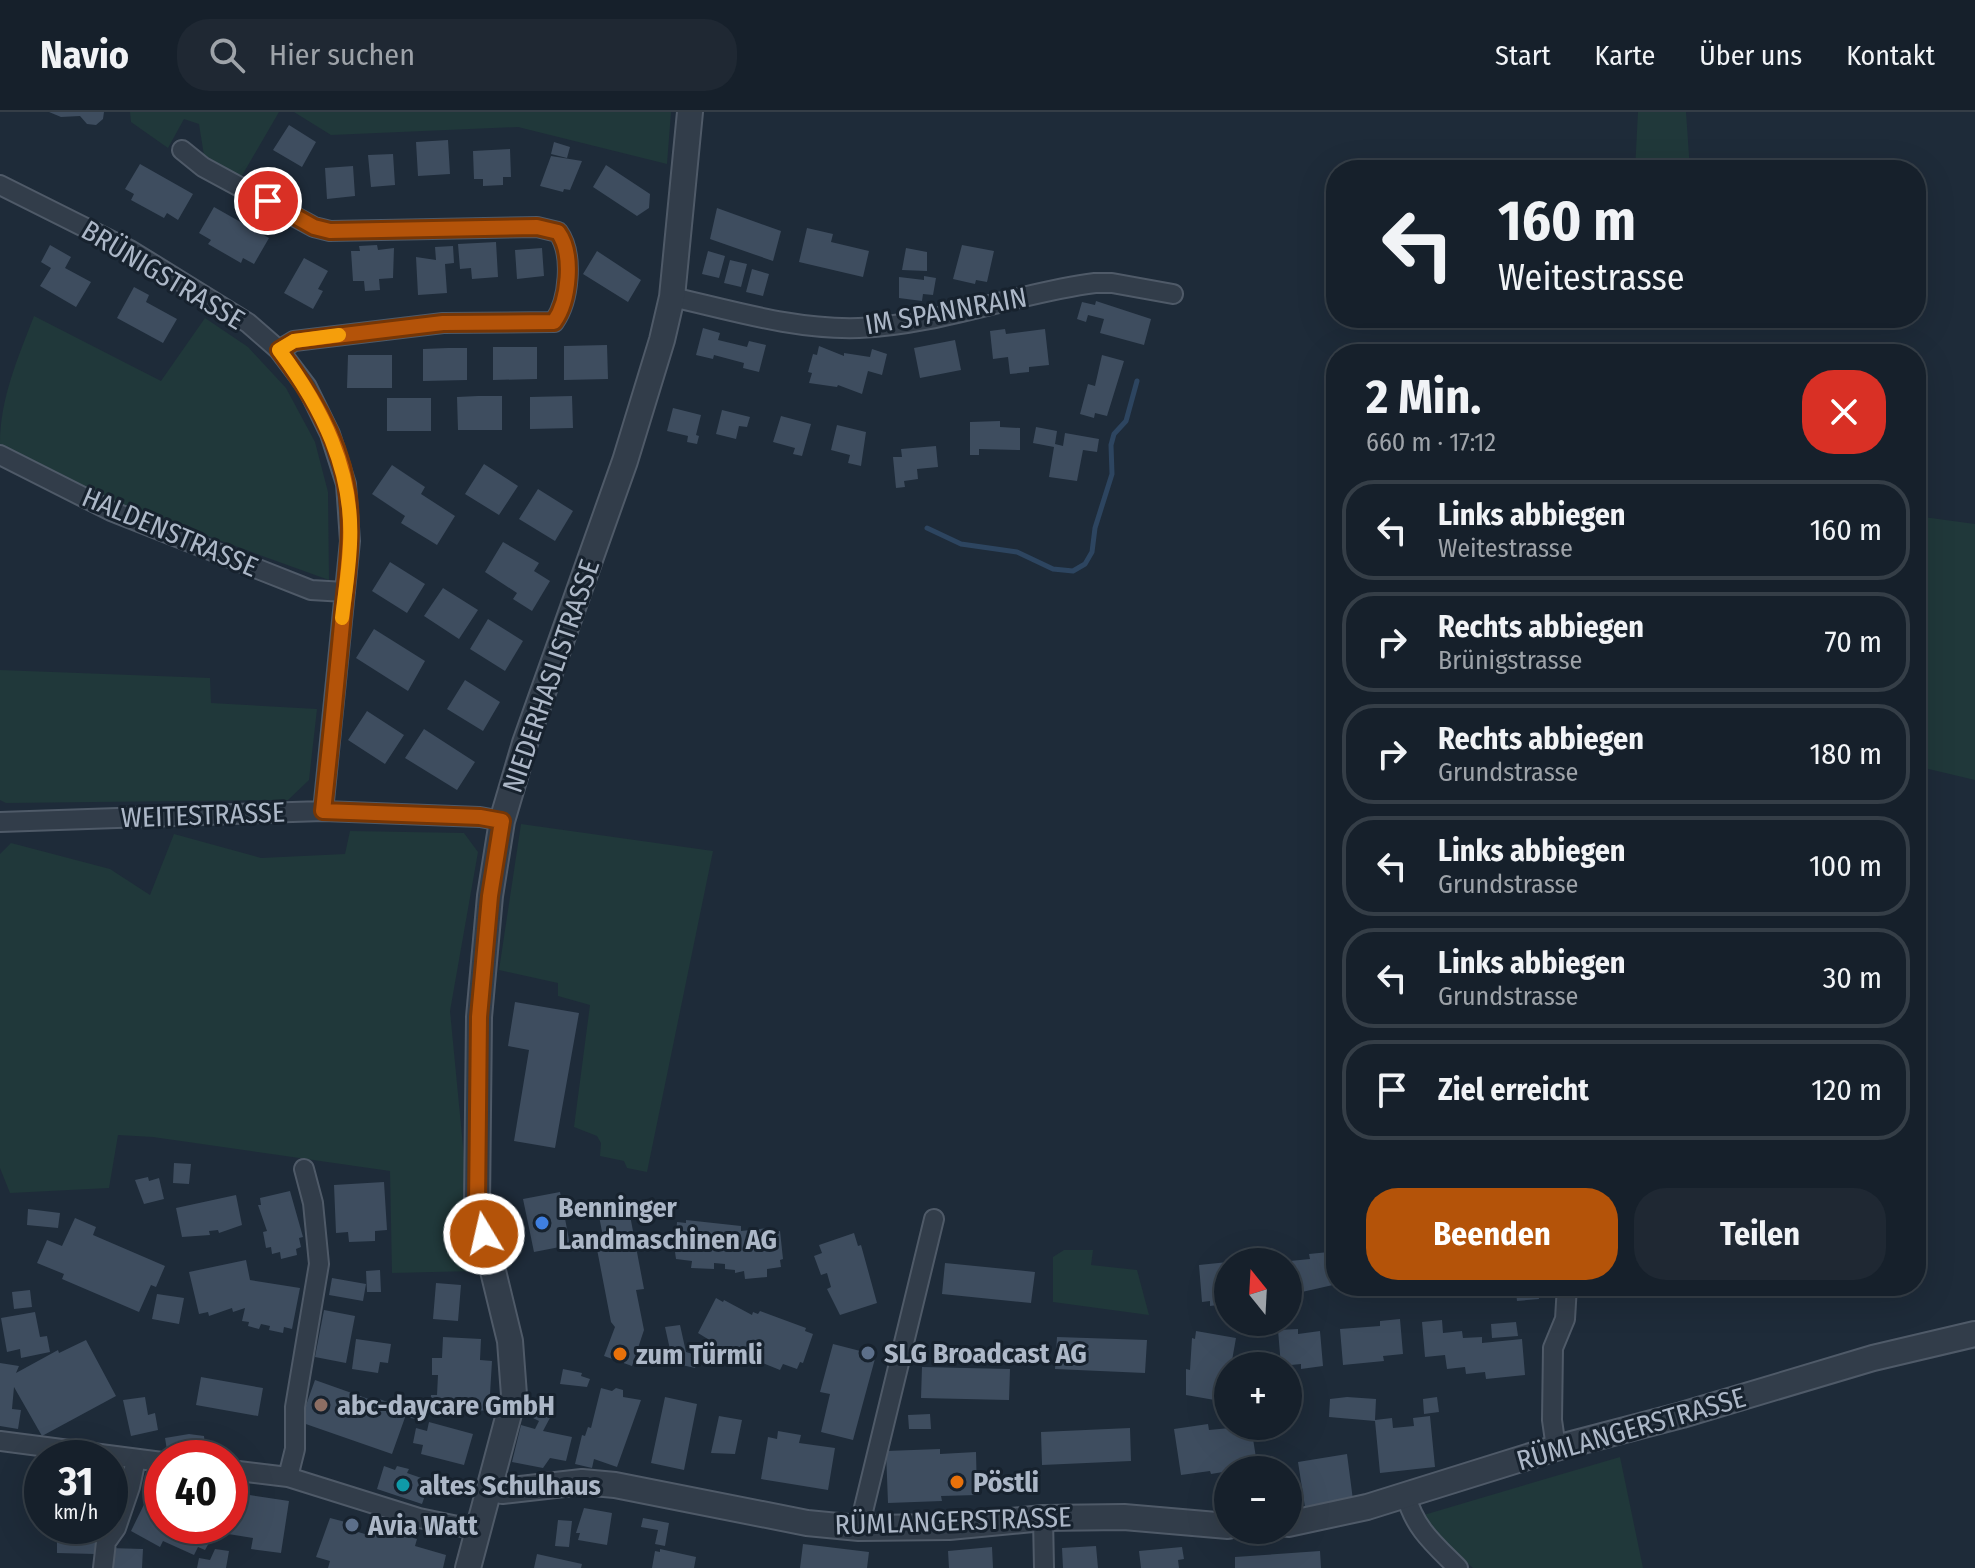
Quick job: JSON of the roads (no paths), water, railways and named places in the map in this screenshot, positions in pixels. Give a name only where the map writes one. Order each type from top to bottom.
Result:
[{"type":"street","name":"NIEDERHASLISTRASSE","points":[[468,1568],[514,1395],[510,1341],[477,1205],[479,1017],[490,896],[502,821],[525,743],[653,374],[672,297],[690,112]]},
{"type":"street","points":[[182,150],[203,167],[314,227],[330,231],[537,227],[558,232],[564,240],[567,250],[564,309],[554,322],[418,325],[294,341],[279,350]]},
{"type":"street","name":"BRÜNIGSTRASSE","points":[[0,185],[130,250],[248,323],[279,350],[307,387],[330,434],[346,484],[350,541],[323,811]]},
{"type":"street","name":"IM SPANNRAIN","points":[[672,297],[812,328],[861,328],[946,316],[1095,283],[1173,294]]},
{"type":"street","name":"HALDENSTRASSE","points":[[0,455],[111,511],[168,534],[311,590],[345,592]]},
{"type":"street","name":"WEITESTRASSE","points":[[0,822],[323,811],[480,817],[502,821]]},
{"type":"street","points":[[288,1477],[295,1449],[295,1407],[319,1264],[313,1203],[304,1169]]},
{"type":"street","points":[[859,1528],[934,1219]]},
{"type":"street","points":[[1556,1448],[1552,1420],[1553,1348],[1565,1319],[1566,1296]]},
{"type":"street","name":"RÜMLANGERSTRASSE","points":[[1302,1522],[1406,1495],[1556,1448],[1682,1415],[1873,1358],[1975,1334]]},
{"type":"street","points":[[0,1441],[144,1460]]},
{"type":"street","points":[[103,1568],[106,1542],[116,1528],[136,1459]]},
{"type":"street","points":[[248,1472],[288,1477],[419,1518],[477,1530]]},
{"type":"street","name":"RÜMLANGERSTRASSE","points":[[490,1488],[502,1491],[582,1482],[615,1485],[807,1523],[859,1528],[949,1527],[1043,1518],[1124,1517],[1214,1525]]},
{"type":"street","points":[[1406,1495],[1411,1516],[1418,1528],[1458,1568]]},
{"type":"street","points":[[1043,1518],[1044,1568]]},
{"type":"waterway","points":[[927,528],[961,544],[1017,552],[1053,569],[1073,571],[1085,564],[1092,552],[1095,528],[1112,474],[1111,445],[1114,434],[1126,421],[1137,381]]},
{"type":"place","name":"Benninger Landmaschinen AG","points":[[542,1223]]},
{"type":"place","name":"SLG Broadcast AG","points":[[868,1353]]},
{"type":"place","name":"zum Türmli","points":[[620,1354]]},
{"type":"place","name":"abc-daycare GmbH","points":[[321,1405]]},
{"type":"place","name":"Pöstli","points":[[957,1482]]},
{"type":"place","name":"altes Schulhaus","points":[[403,1485]]},
{"type":"place","name":"Avia Watt","points":[[352,1525]]}]
